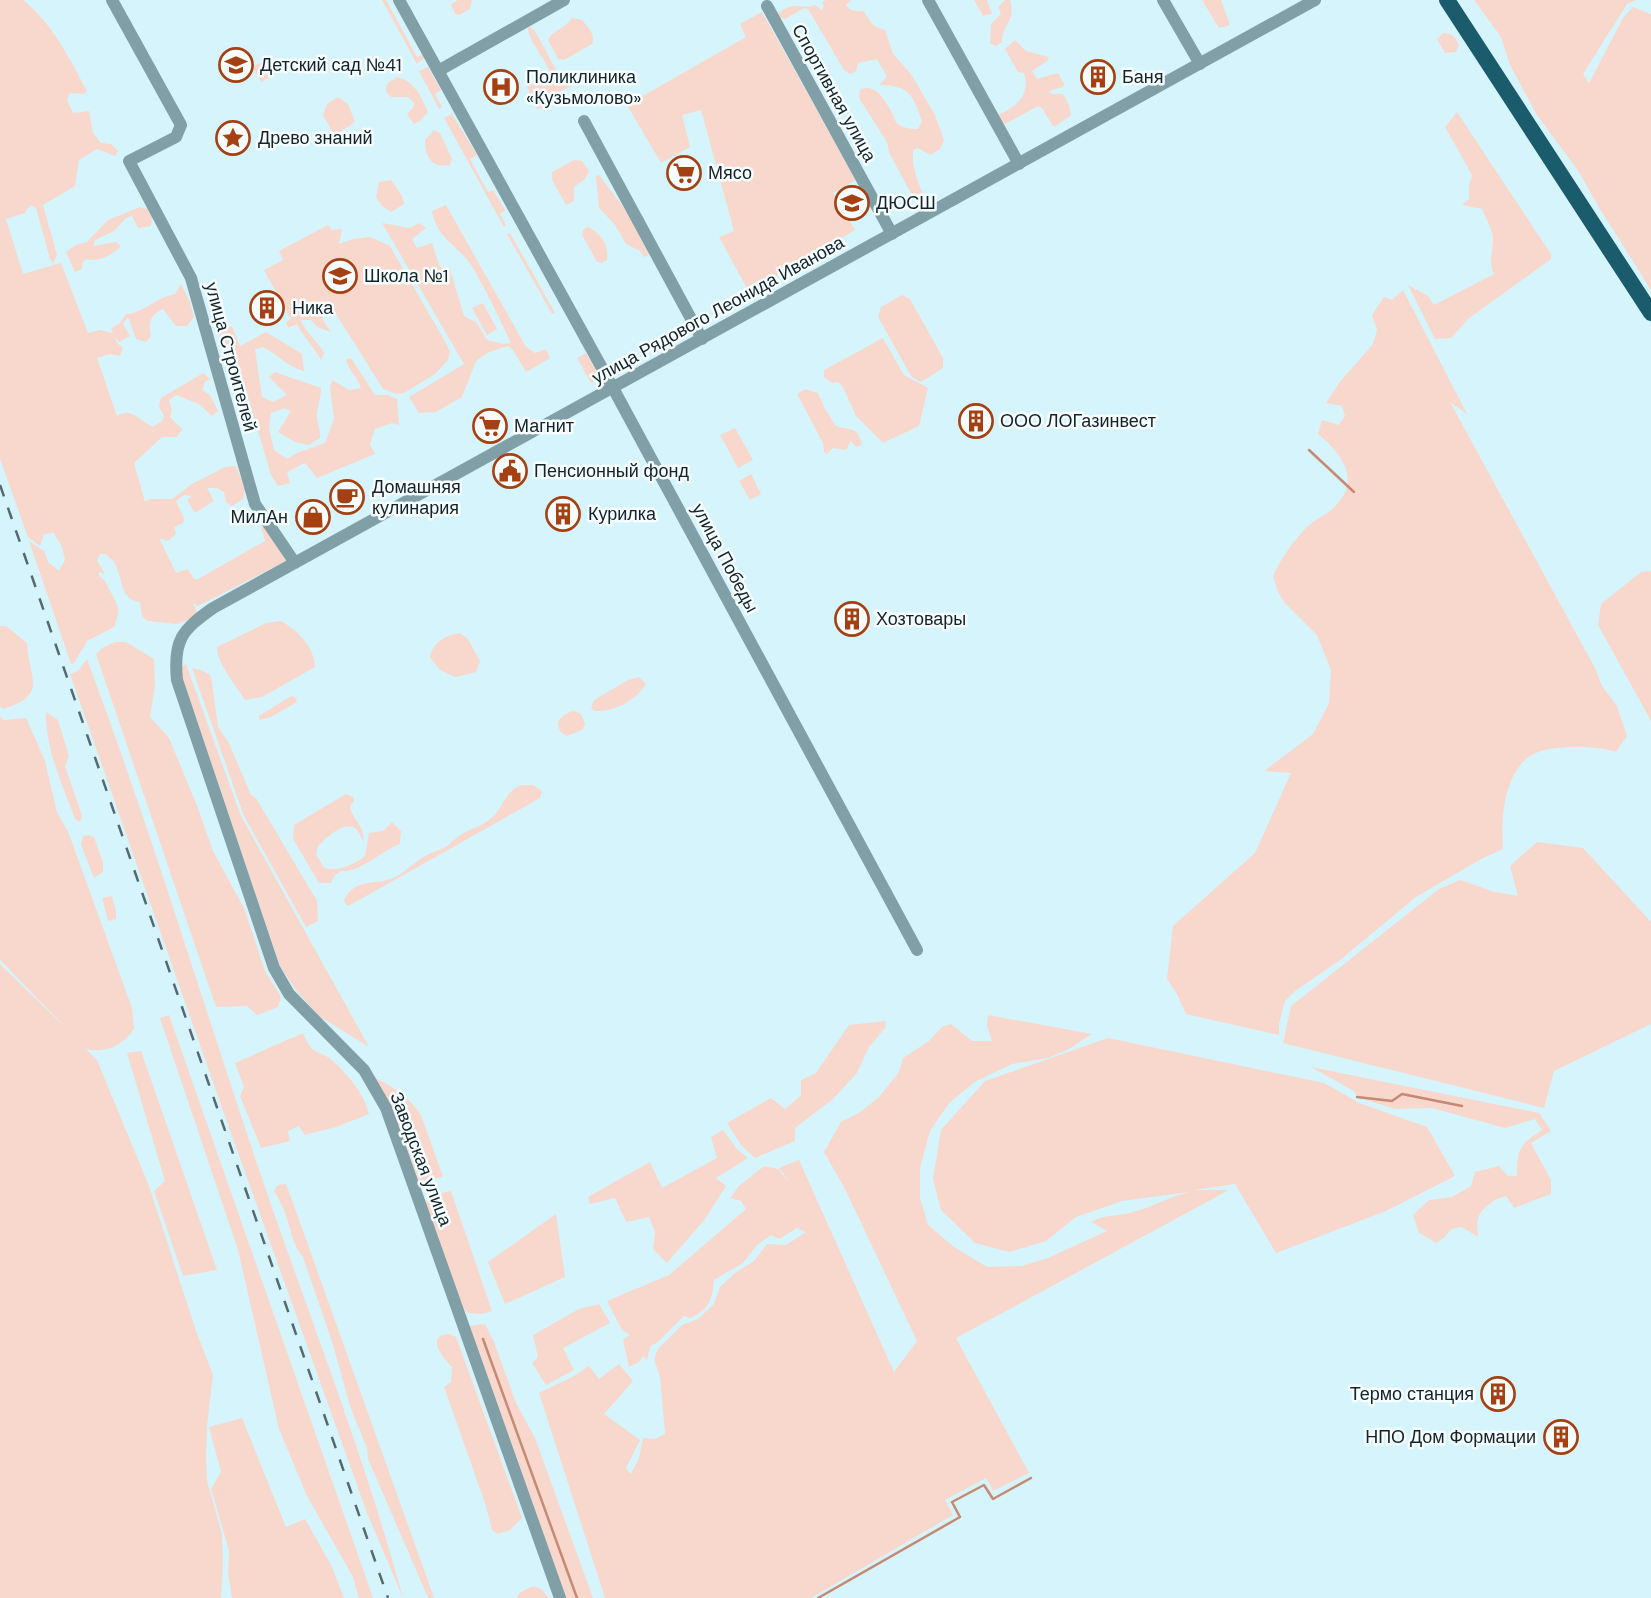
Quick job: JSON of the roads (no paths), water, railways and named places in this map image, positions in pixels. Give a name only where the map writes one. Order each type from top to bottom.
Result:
[{"type":"main road","points":[[1447,0],[1651,313]]},
{"type":"street","name":"улица Строителей","points":[[112,0],[181,125],[176,137],[129,161],[191,278],[255,504],[295,563]]},
{"type":"street","name":"улица Победы","points":[[399,0],[613,388],[917,950]]},
{"type":"street","points":[[438,71],[564,0]]},
{"type":"street","points":[[928,0],[1019,163]]},
{"type":"street","points":[[1163,0],[1200,64]]},
{"type":"street","name":"улица Рядового Леонида Иванова","points":[[177,680],[175,655],[188,628],[214,608],[1315,0]]},
{"type":"street","name":"Спортивная улица","points":[[767,6],[892,234]]},
{"type":"street","points":[[584,121],[702,339]]},
{"type":"street","name":"Заводская улица","points":[[177,680],[274,968],[289,993],[364,1070],[386,1108],[560,1598]]},
{"type":"waterway","points":[[1309,450],[1354,492]]},
{"type":"waterway","points":[[1357,1097],[1392,1101],[1402,1094],[1462,1106]]},
{"type":"waterway","points":[[483,1339],[577,1598]]},
{"type":"waterway","points":[[818,1598],[960,1517],[952,1502],[984,1485],[993,1499],[1031,1478]]},
{"type":"railway","points":[[0,485],[388,1598]]},
{"type":"place","name":"Детский сад №41","points":[[236,65]]},
{"type":"place","name":"Баня","points":[[1098,77]]},
{"type":"place","name":"Поликлиника «Кузьмолово»","points":[[501,87]]},
{"type":"place","name":"Древо знаний","points":[[233,138]]},
{"type":"place","name":"Мясо","points":[[684,173]]},
{"type":"place","name":"ДЮСШ","points":[[852,203]]},
{"type":"place","name":"Школа №1","points":[[340,276]]},
{"type":"place","name":"Ника","points":[[267,308]]},
{"type":"place","name":"ООО ЛОГазинвест","points":[[976,421]]},
{"type":"place","name":"Магнит","points":[[490,426]]},
{"type":"place","name":"Пенсионный фонд","points":[[510,471]]},
{"type":"place","name":"Домашняя кулинария","points":[[347,497]]},
{"type":"place","name":"Курилка","points":[[563,514]]},
{"type":"place","name":"МилАн","points":[[313,517]]},
{"type":"place","name":"Хозтовары","points":[[852,619]]},
{"type":"place","name":"Термо станция","points":[[1498,1394]]},
{"type":"place","name":"НПО Дом Формации","points":[[1561,1437]]}]
